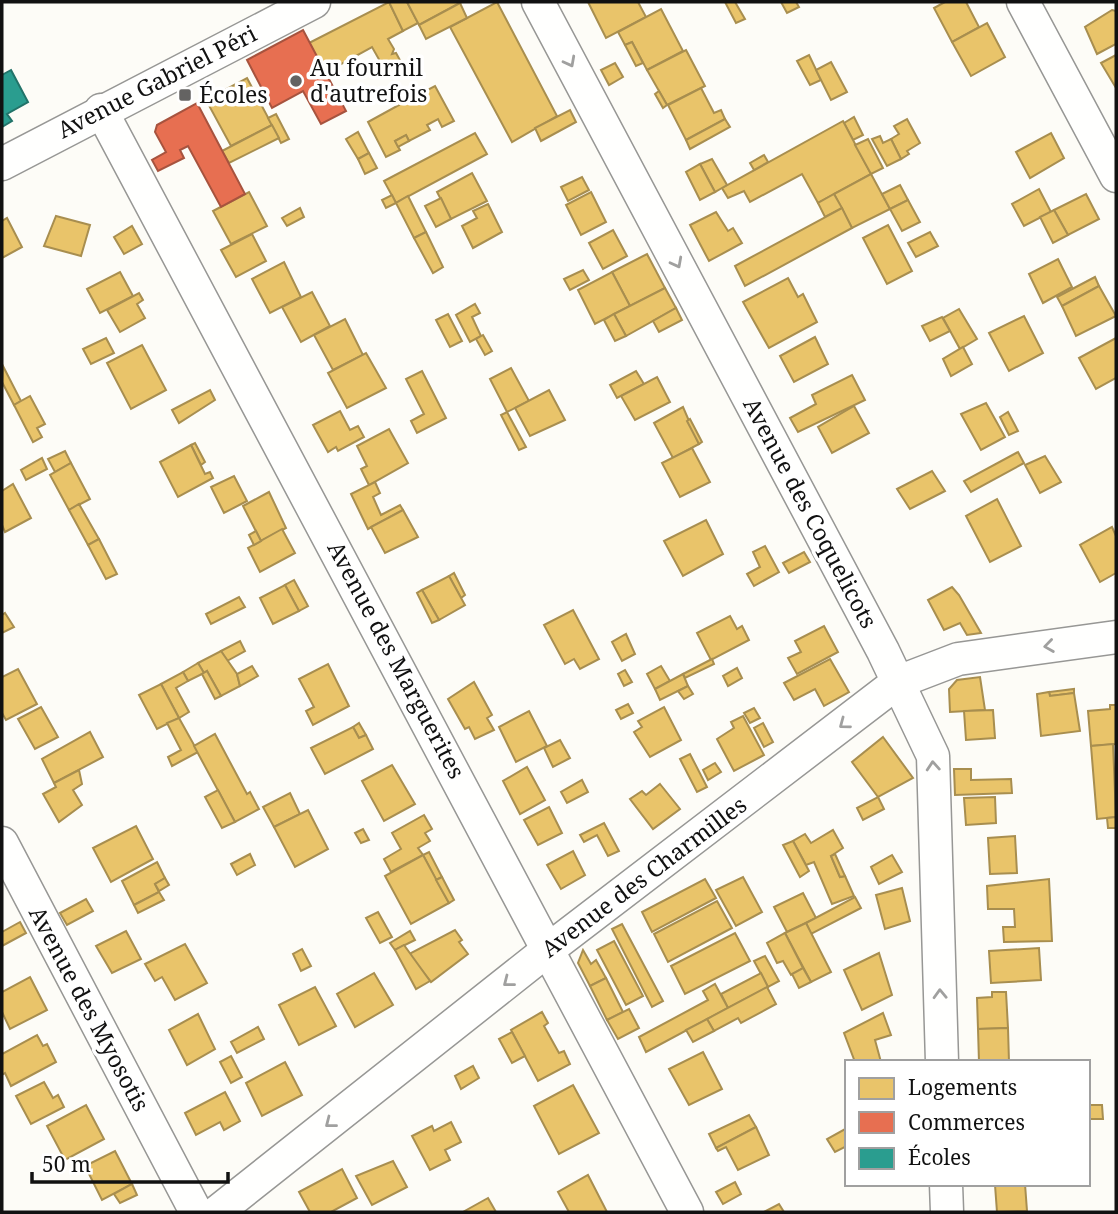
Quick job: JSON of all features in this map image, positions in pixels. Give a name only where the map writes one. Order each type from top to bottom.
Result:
[{"type":"street","name":"Avenue Gabriel Péri","points":[[2,164],[101,110],[166,80],[314,2]]},
{"type":"street","name":"Avenue des Coquelicots","points":[[538,2],[898,682],[933,756],[942,1060]]},
{"type":"street","points":[[1023,2],[1116,176]]},
{"type":"street","name":"Avenue des Marguerites","points":[[101,110],[687,1212]]},
{"type":"street","name":"Avenue des Charmilles","points":[[217,1212],[549,949],[898,682],[958,659],[1116,637]]},
{"type":"street","name":"Avenue des Myosotis","points":[[2,843],[196,1212]]},
{"type":"street","points":[[946,1186],[947,1212]]},
{"type":"building: Logements","points":[[389,2],[403,31],[388,39],[394,49],[392,54],[396,53],[401,62],[385,70],[372,47],[325,73],[309,43]]},
{"type":"building: Logements","points":[[389,2],[407,2],[418,23],[403,31]]},
{"type":"building: Logements","points":[[407,2],[459,2],[460,3],[419,25]]},
{"type":"building: Logements","points":[[497,2],[557,116],[512,142],[450,27]]},
{"type":"building: Logements","points":[[588,2],[638,2],[646,17],[606,38]]},
{"type":"building: Logements","points":[[725,2],[735,2],[745,19],[736,23]]},
{"type":"building: Logements","points":[[781,2],[796,2],[799,7],[787,13]]},
{"type":"building: Logements","points":[[945,2],[966,2],[979,27],[952,42],[934,8]]},
{"type":"building: Logements","points":[[460,3],[467,18],[426,39],[419,25]]},
{"type":"building: Logements","points":[[661,9],[683,51],[647,70],[632,42],[625,45],[618,32]]},
{"type":"building: Logements","points":[[1112,10],[1116,11],[1116,44],[1097,54],[1085,27]]},
{"type":"building: Logements","points":[[987,23],[1005,57],[971,76],[952,42]]},
{"type":"building: Logements","points":[[632,42],[643,63],[636,66],[625,45]]},
{"type":"building: Logements","points":[[686,50],[705,86],[667,105],[647,70]]},
{"type":"building: Logements","points":[[809,55],[821,80],[810,85],[797,61]]},
{"type":"building: Logements","points":[[1116,55],[1116,88],[1101,63]]},
{"type":"building: Logements","points":[[831,62],[847,92],[831,100],[816,70]]},
{"type":"building: Logements","points":[[615,63],[623,77],[609,85],[601,70]]},
{"type":"building: Logements","points":[[247,78],[272,125],[231,146],[206,100]]},
{"type":"building: Logements","points":[[435,86],[454,121],[442,127],[438,119],[427,125],[430,130],[409,141],[406,135],[395,141],[400,150],[386,157],[368,122],[399,105],[397,100],[404,92],[412,98]]},
{"type":"building: Logements","points":[[701,88],[714,113],[721,110],[725,119],[686,140],[668,105]]},
{"type":"building: Logements","points":[[659,91],[667,105],[663,108],[655,94]]},
{"type":"building: Logements","points":[[570,110],[576,122],[541,141],[535,128]]},
{"type":"building: Logements","points":[[276,114],[289,139],[281,143],[268,118]]},
{"type":"building: Logements","points":[[854,117],[863,135],[853,140],[844,123]]},
{"type":"building: Logements","points":[[725,119],[730,127],[690,149],[686,140]]},
{"type":"building: Logements","points":[[907,119],[920,143],[907,151],[909,154],[901,159],[891,139],[899,134],[894,126]]},
{"type":"building: Logements","points":[[843,121],[871,174],[818,203],[802,174],[750,202],[744,191],[728,198],[722,188]]},
{"type":"building: Logements","points":[[272,125],[279,138],[229,163],[222,151]]},
{"type":"building: Logements","points":[[358,132],[369,153],[358,159],[346,139]]},
{"type":"building: Logements","points":[[475,133],[487,154],[396,203],[384,181]]},
{"type":"building: Logements","points":[[1051,133],[1064,158],[1030,178],[1016,152]]},
{"type":"building: Logements","points":[[406,135],[409,141],[398,147],[395,141]]},
{"type":"building: Logements","points":[[880,136],[883,143],[891,139],[901,159],[887,166],[872,139]]},
{"type":"building: Logements","points":[[868,139],[883,168],[871,174],[855,145]]},
{"type":"building: Logements","points":[[369,153],[377,168],[365,174],[358,159]]},
{"type":"building: Logements","points":[[764,155],[768,162],[754,170],[750,163]]},
{"type":"building: Logements","points":[[712,159],[727,185],[715,192],[700,164]]},
{"type":"building: Logements","points":[[700,164],[715,192],[700,200],[686,172]]},
{"type":"building: Logements","points":[[472,173],[487,201],[451,219],[437,192]]},
{"type":"building: Logements","points":[[871,174],[890,209],[852,228],[834,194]]},
{"type":"building: Logements","points":[[582,177],[589,190],[568,201],[561,187]]},
{"type":"building: Logements","points":[[900,185],[908,200],[890,209],[882,194]]},
{"type":"building: Logements","points":[[1039,189],[1051,212],[1024,226],[1012,204]]},
{"type":"building: Logements","points":[[249,192],[267,226],[231,244],[213,211]]},
{"type":"building: Logements","points":[[591,192],[606,222],[581,235],[566,205]]},
{"type":"building: Logements","points":[[834,194],[842,208],[825,217],[818,203]]},
{"type":"building: Logements","points":[[1086,194],[1099,219],[1068,235],[1054,210]]},
{"type":"building: Logements","points":[[392,195],[396,203],[386,208],[382,200]]},
{"type":"building: Logements","points":[[408,196],[426,232],[414,238],[396,203]]},
{"type":"building: Logements","points":[[441,198],[451,219],[436,227],[425,206]]},
{"type":"building: Logements","points":[[908,200],[920,222],[902,231],[890,209]]},
{"type":"building: Logements","points":[[488,204],[502,232],[473,248],[462,226],[477,218],[473,211]]},
{"type":"building: Logements","points":[[300,208],[304,217],[287,226],[282,218]]},
{"type":"building: Logements","points":[[842,208],[852,228],[745,286],[735,266]]},
{"type":"building: Logements","points":[[1054,210],[1068,235],[1053,243],[1040,217]]},
{"type":"building: Logements","points":[[716,212],[728,231],[733,228],[742,243],[709,261],[690,225]]},
{"type":"building: Logements","points":[[56,216],[90,225],[81,256],[44,246]]},
{"type":"building: Logements","points":[[7,218],[22,247],[2,258],[2,221]]},
{"type":"building: Logements","points":[[888,225],[912,271],[887,284],[863,238]]},
{"type":"building: Logements","points":[[132,226],[142,244],[124,254],[114,237]]},
{"type":"building: Logements","points":[[613,230],[627,256],[603,269],[589,243]]},
{"type":"building: Logements","points":[[426,232],[443,267],[433,273],[414,238]]},
{"type":"building: Logements","points":[[930,232],[938,246],[916,257],[908,243]]},
{"type":"building: Logements","points":[[252,234],[266,261],[236,277],[221,250]]},
{"type":"building: Logements","points":[[647,254],[665,288],[630,306],[612,272]]},
{"type":"building: Logements","points":[[1058,259],[1072,287],[1043,303],[1029,274]]},
{"type":"building: Logements","points":[[284,262],[301,297],[270,313],[252,279]]},
{"type":"building: Logements","points":[[583,270],[589,280],[570,290],[564,279]]},
{"type":"building: Logements","points":[[120,272],[133,296],[100,313],[87,289]]},
{"type":"building: Logements","points":[[612,272],[630,306],[595,324],[578,290]]},
{"type":"building: Logements","points":[[1095,277],[1099,286],[1062,306],[1057,297]]},
{"type":"building: Logements","points":[[788,278],[798,297],[803,294],[817,322],[769,348],[743,302]]},
{"type":"building: Logements","points":[[1099,286],[1116,316],[1076,336],[1062,306]]},
{"type":"building: Logements","points":[[665,288],[676,308],[626,336],[614,314]]},
{"type":"building: Logements","points":[[312,292],[330,326],[301,342],[282,307]]},
{"type":"building: Logements","points":[[139,293],[143,300],[137,304],[145,318],[120,332],[107,310]]},
{"type":"building: Logements","points":[[475,304],[480,313],[472,317],[481,336],[470,342],[456,315]]},
{"type":"building: Logements","points":[[676,308],[682,320],[659,332],[653,321]]},
{"type":"building: Logements","points":[[959,309],[977,339],[960,349],[943,318]]},
{"type":"building: Logements","points":[[448,314],[462,341],[450,347],[436,320]]},
{"type":"building: Logements","points":[[614,314],[626,336],[615,341],[604,320]]},
{"type":"building: Logements","points":[[1024,316],[1043,353],[1009,371],[989,333]]},
{"type":"building: Logements","points":[[942,317],[950,331],[930,341],[922,326]]},
{"type":"building: Logements","points":[[345,319],[363,355],[333,370],[314,335]]},
{"type":"building: Logements","points":[[483,335],[492,351],[485,355],[476,339]]},
{"type":"building: Logements","points":[[815,337],[828,364],[794,382],[780,356]]},
{"type":"building: Logements","points":[[106,338],[114,353],[91,364],[83,349]]},
{"type":"building: Logements","points":[[1116,338],[1116,378],[1096,389],[1079,358]]},
{"type":"building: Logements","points":[[142,345],[166,390],[131,409],[107,363]]},
{"type":"building: Logements","points":[[963,347],[972,364],[951,376],[943,359]]},
{"type":"building: Logements","points":[[366,353],[386,388],[347,408],[328,373]]},
{"type":"building: Logements","points":[[3,366],[21,401],[14,405],[2,382]]},
{"type":"building: Logements","points":[[511,368],[529,401],[507,412],[490,379]]},
{"type":"building: Logements","points":[[422,371],[446,418],[417,433],[411,421],[424,414],[406,379]]},
{"type":"building: Logements","points":[[636,371],[644,384],[617,398],[610,385]]},
{"type":"building: Logements","points":[[852,375],[865,400],[798,432],[790,418],[816,404],[812,395]]},
{"type":"building: Logements","points":[[657,377],[670,402],[635,420],[621,396]]},
{"type":"building: Logements","points":[[210,390],[215,400],[179,423],[172,410]]},
{"type":"building: Logements","points":[[549,390],[565,420],[530,436],[515,408]]},
{"type":"building: Logements","points":[[30,396],[45,424],[37,428],[42,437],[33,442],[14,405]]},
{"type":"building: Logements","points":[[986,403],[1005,437],[981,450],[961,414]]},
{"type":"building: Logements","points":[[854,406],[869,433],[832,453],[818,427]]},
{"type":"building: Logements","points":[[683,407],[699,444],[673,458],[654,423]]},
{"type":"building: Logements","points":[[340,411],[350,430],[358,426],[364,437],[338,451],[336,447],[328,452],[313,425]]},
{"type":"building: Logements","points":[[507,412],[526,447],[519,450],[501,415]]},
{"type":"building: Logements","points":[[1008,412],[1018,431],[1009,435],[1000,417]]},
{"type":"building: Logements","points":[[690,419],[702,442],[699,444],[687,421]]},
{"type":"building: Logements","points":[[389,429],[408,463],[369,485],[361,469],[367,466],[357,446]]},
{"type":"building: Logements","points":[[195,443],[205,462],[201,465],[191,445]]},
{"type":"building: Logements","points":[[191,445],[205,474],[210,472],[213,478],[178,497],[160,462]]},
{"type":"building: Logements","points":[[692,448],[710,482],[680,497],[662,463]]},
{"type":"building: Logements","points":[[65,451],[71,463],[55,472],[48,459]]},
{"type":"building: Logements","points":[[1018,452],[1024,463],[971,492],[964,481]]},
{"type":"building: Logements","points":[[1045,456],[1061,482],[1040,493],[1025,465]]},
{"type":"building: Logements","points":[[42,458],[47,469],[26,480],[21,470]]},
{"type":"building: Logements","points":[[71,463],[90,499],[69,510],[50,475]]},
{"type":"building: Logements","points":[[932,471],[945,491],[910,509],[897,489]]},
{"type":"building: Logements","points":[[234,476],[247,501],[224,513],[211,487]]},
{"type":"building: Logements","points":[[375,482],[380,493],[373,497],[381,515],[400,505],[403,510],[368,529],[351,494]]},
{"type":"building: Logements","points":[[13,484],[31,518],[5,532],[2,525],[2,491]]},
{"type":"building: Logements","points":[[269,492],[286,528],[261,541],[243,506]]},
{"type":"building: Logements","points":[[997,499],[1021,546],[990,562],[966,516]]},
{"type":"building: Logements","points":[[79,504],[99,539],[88,545],[69,510]]},
{"type":"building: Logements","points":[[403,510],[418,537],[385,553],[371,527]]},
{"type":"building: Logements","points":[[706,520],[723,554],[683,576],[664,541]]},
{"type":"building: Logements","points":[[1112,527],[1116,536],[1116,573],[1100,582],[1080,545]]},
{"type":"building: Logements","points":[[282,529],[295,553],[260,572],[248,548]]},
{"type":"building: Logements","points":[[256,531],[261,541],[254,545],[249,535]]},
{"type":"building: Logements","points":[[99,539],[117,574],[106,579],[88,545]]},
{"type":"building: Logements","points":[[765,546],[779,572],[754,586],[747,574],[760,567],[753,552]]},
{"type":"building: Logements","points":[[804,552],[810,562],[789,573],[783,563]]},
{"type":"building: Logements","points":[[454,573],[465,595],[461,598],[449,576]]},
{"type":"building: Logements","points":[[449,576],[465,605],[439,620],[422,590]]},
{"type":"building: Logements","points":[[294,580],[308,606],[299,611],[285,585]]},
{"type":"building: Logements","points":[[285,585],[299,611],[273,624],[260,598]]},
{"type":"building: Logements","points":[[952,587],[981,633],[967,635],[960,623],[944,630],[928,600]]},
{"type":"building: Logements","points":[[422,590],[439,620],[432,623],[417,593]]},
{"type":"building: Logements","points":[[239,597],[245,607],[211,624],[206,614]]},
{"type":"building: Logements","points":[[573,610],[599,659],[580,669],[574,659],[565,664],[544,625]]},
{"type":"building: Logements","points":[[5,613],[14,627],[2,633],[2,615]]},
{"type":"building: Logements","points":[[730,616],[737,629],[742,626],[749,640],[711,660],[697,633]]},
{"type":"building: Logements","points":[[824,626],[838,652],[797,674],[788,658],[801,652],[795,641]]},
{"type":"building: Logements","points":[[626,634],[635,654],[622,661],[612,642]]},
{"type":"building: Logements","points":[[240,641],[245,651],[227,661],[221,651]]},
{"type":"building: Logements","points":[[221,651],[237,674],[240,686],[221,696],[207,671],[204,673],[198,663]]},
{"type":"building: Logements","points":[[712,659],[714,664],[685,678],[683,674]]},
{"type":"building: Logements","points":[[830,659],[849,692],[824,706],[815,689],[794,700],[784,683]]},
{"type":"building: Logements","points":[[198,663],[204,673],[188,681],[183,672]]},
{"type":"building: Logements","points":[[328,664],[349,706],[313,725],[306,711],[314,707],[299,679]]},
{"type":"building: Logements","points":[[252,666],[258,676],[240,686],[237,674]]},
{"type":"building: Logements","points":[[661,666],[670,681],[655,689],[647,674]]},
{"type":"building: Logements","points":[[737,668],[742,678],[728,686],[723,676]]},
{"type":"building: Logements","points":[[18,669],[37,704],[6,720],[2,713],[2,677]]},
{"type":"building: Logements","points":[[625,670],[632,682],[624,686],[618,674]]},
{"type":"building: Logements","points":[[207,671],[221,696],[215,699],[202,674]]},
{"type":"building: Logements","points":[[183,672],[188,681],[176,688],[189,712],[179,718],[161,684]]},
{"type":"building: Logements","points":[[683,674],[688,686],[660,700],[655,689]]},
{"type":"building: Logements","points":[[980,677],[985,710],[950,712],[949,689],[957,680]]},
{"type":"building: Logements","points":[[474,682],[492,715],[487,718],[494,730],[475,739],[469,727],[465,729],[448,699]]},
{"type":"building: Logements","points":[[161,684],[179,718],[157,729],[139,695]]},
{"type":"building: Logements","points":[[688,686],[693,694],[684,699],[678,691]]},
{"type":"building: Logements","points":[[1074,689],[1074,693],[1050,696],[1049,692]]},
{"type":"building: Logements","points":[[1049,692],[1050,696],[1074,693],[1080,731],[1041,736],[1037,694]]},
{"type":"building: Logements","points":[[628,704],[633,713],[621,719],[616,710]]},
{"type":"building: Logements","points":[[1110,705],[1116,705],[1116,744],[1091,746],[1088,711],[1110,709]]},
{"type":"building: Logements","points":[[41,707],[58,737],[35,749],[18,719]]},
{"type":"building: Logements","points":[[664,707],[681,740],[650,757],[634,732],[642,727],[638,721]]},
{"type":"building: Logements","points":[[754,708],[760,718],[750,723],[744,713]]},
{"type":"building: Logements","points":[[993,710],[995,738],[966,740],[964,711]]},
{"type":"building: Logements","points":[[529,711],[547,746],[516,762],[499,727]]},
{"type":"building: Logements","points":[[743,716],[764,755],[734,771],[717,739],[734,728],[731,722]]},
{"type":"building: Logements","points":[[179,718],[198,752],[172,766],[168,757],[181,750],[167,723]]},
{"type":"building: Logements","points":[[359,723],[366,735],[359,738],[353,727]]},
{"type":"building: Logements","points":[[763,723],[773,742],[764,747],[754,728]]},
{"type":"building: Logements","points":[[353,727],[359,738],[366,735],[373,749],[325,774],[311,748]]},
{"type":"building: Logements","points":[[90,732],[103,757],[54,783],[42,759]]},
{"type":"building: Logements","points":[[215,734],[247,794],[250,792],[259,809],[235,822],[194,746]]},
{"type":"building: Logements","points":[[883,737],[913,778],[878,797],[852,762]]},
{"type":"building: Logements","points":[[560,740],[570,758],[553,767],[544,748]]},
{"type":"building: Logements","points":[[1113,744],[1116,817],[1097,819],[1091,746]]},
{"type":"building: Logements","points":[[690,754],[707,787],[697,792],[680,759]]},
{"type":"building: Logements","points":[[715,763],[721,772],[708,780],[703,770]]},
{"type":"building: Logements","points":[[392,765],[415,804],[384,821],[362,781]]},
{"type":"building: Logements","points":[[527,767],[545,800],[520,814],[503,781]]},
{"type":"building: Logements","points":[[954,769],[971,769],[971,780],[1011,779],[1012,793],[955,795]]},
{"type":"building: Logements","points":[[79,770],[82,784],[73,790],[82,805],[59,822],[43,794],[56,787],[54,783]]},
{"type":"building: Logements","points":[[582,780],[588,792],[567,803],[561,792]]},
{"type":"building: Logements","points":[[660,784],[680,809],[653,829],[630,799],[642,791],[646,795]]},
{"type":"building: Logements","points":[[218,790],[235,822],[222,828],[205,797]]},
{"type":"building: Logements","points":[[290,793],[300,814],[274,827],[263,807]]},
{"type":"building: Logements","points":[[878,797],[884,809],[863,820],[857,808]]},
{"type":"building: Logements","points":[[995,797],[996,823],[966,825],[964,798]]},
{"type":"building: Logements","points":[[549,807],[562,833],[538,845],[524,820]]},
{"type":"building: Logements","points":[[308,810],[328,849],[295,867],[274,827]]},
{"type":"building: Logements","points":[[424,815],[432,829],[425,833],[430,841],[418,848],[423,855],[391,872],[384,859],[401,849],[392,833]]},
{"type":"building: Logements","points":[[1116,817],[1116,828],[1108,828],[1107,818]]},
{"type":"building: Logements","points":[[604,823],[619,851],[608,856],[597,835],[584,842],[580,835]]},
{"type":"building: Logements","points":[[136,826],[153,859],[111,882],[93,848]]},
{"type":"building: Logements","points":[[363,829],[369,840],[361,843],[355,833]]},
{"type":"building: Logements","points":[[833,830],[843,848],[831,856],[840,877],[845,876],[854,896],[832,904],[814,862],[806,865],[793,841],[805,834],[811,843]]},
{"type":"building: Logements","points":[[1015,836],[1017,873],[990,874],[988,838]]},
{"type":"building: Logements","points":[[793,841],[809,871],[800,877],[783,845]]},
{"type":"building: Logements","points":[[573,851],[585,875],[561,889],[547,865]]},
{"type":"building: Logements","points":[[429,852],[442,877],[436,880],[423,855]]},
{"type":"building: Logements","points":[[250,854],[255,865],[237,875],[231,864]]},
{"type":"building: Logements","points":[[835,854],[845,876],[840,877],[831,856]]},
{"type":"building: Logements","points":[[423,855],[449,903],[411,924],[385,876]]},
{"type":"building: Logements","points":[[892,855],[902,872],[879,884],[871,867]]},
{"type":"building: Logements","points":[[157,862],[165,878],[155,884],[159,892],[134,905],[122,881]]},
{"type":"building: Logements","points":[[442,877],[454,900],[449,903],[436,880]]},
{"type":"building: Logements","points":[[743,877],[762,912],[736,926],[716,890]]},
{"type":"building: Logements","points":[[165,878],[169,885],[159,891],[155,884]]},
{"type":"building: Logements","points":[[705,879],[716,898],[652,932],[642,912]]},
{"type":"building: Logements","points":[[1049,879],[1052,941],[1004,942],[1003,927],[1015,927],[1014,909],[988,909],[987,886]]},
{"type":"building: Logements","points":[[902,888],[910,921],[885,929],[876,895]]},
{"type":"building: Logements","points":[[159,892],[164,900],[138,913],[134,905]]},
{"type":"building: Logements","points":[[803,893],[816,918],[787,932],[774,907]]},
{"type":"building: Logements","points":[[855,897],[861,908],[811,934],[806,923]]},
{"type":"building: Logements","points":[[86,899],[93,911],[67,925],[60,913]]},
{"type":"building: Logements","points":[[717,901],[732,928],[668,962],[654,934]]},
{"type":"building: Logements","points":[[378,912],[392,937],[380,943],[366,918]]},
{"type":"building: Logements","points":[[20,922],[26,933],[2,946],[2,932]]},
{"type":"building: Logements","points":[[806,923],[831,972],[811,982],[785,933]]},
{"type":"building: Logements","points":[[622,924],[663,1001],[652,1007],[612,929]]},
{"type":"building: Logements","points":[[455,930],[462,940],[459,942],[468,954],[431,982],[409,954]]},
{"type":"building: Logements","points":[[126,931],[141,959],[112,973],[96,946]]},
{"type":"building: Logements","points":[[410,931],[415,940],[395,950],[390,943]]},
{"type":"building: Logements","points":[[735,933],[750,961],[685,994],[671,966]]},
{"type":"building: Logements","points":[[785,933],[803,968],[791,975],[783,961],[777,963],[767,943]]},
{"type":"building: Logements","points":[[614,941],[643,996],[626,1005],[597,950]]},
{"type":"building: Logements","points":[[185,944],[207,983],[175,1000],[162,977],[155,981],[145,964]]},
{"type":"building: Logements","points":[[404,945],[430,981],[416,989],[395,950]]},
{"type":"building: Logements","points":[[1039,948],[1041,980],[991,983],[989,951]]},
{"type":"building: Logements","points":[[302,949],[311,966],[301,971],[293,954]]},
{"type":"building: Logements","points":[[583,950],[591,964],[596,960],[606,978],[590,986],[578,963]]},
{"type":"building: Logements","points":[[879,953],[892,995],[862,1010],[844,970]]},
{"type":"building: Logements","points":[[765,956],[779,981],[768,987],[754,961]]},
{"type":"building: Logements","points":[[803,968],[811,982],[799,988],[792,974]]},
{"type":"building: Logements","points":[[374,973],[393,1005],[355,1027],[337,994]]},
{"type":"building: Logements","points":[[761,973],[768,987],[728,1008],[721,994]]},
{"type":"building: Logements","points":[[30,977],[47,1010],[10,1029],[2,1012],[2,992]]},
{"type":"building: Logements","points":[[606,978],[623,1012],[607,1020],[590,986]]},
{"type":"building: Logements","points":[[715,984],[728,1008],[646,1052],[639,1037],[708,1000],[703,991]]},
{"type":"building: Logements","points":[[315,987],[336,1026],[299,1045],[279,1005]]},
{"type":"building: Logements","points":[[767,987],[776,1004],[741,1023],[738,1018],[714,1031],[707,1019]]},
{"type":"building: Logements","points":[[992,992],[1006,992],[1008,1028],[978,1029],[977,998],[992,997]]},
{"type":"building: Logements","points":[[629,1009],[639,1028],[618,1039],[607,1020]]},
{"type":"building: Logements","points":[[542,1012],[548,1023],[544,1026],[559,1053],[564,1051],[570,1064],[538,1081],[511,1030]]},
{"type":"building: Logements","points":[[883,1013],[891,1035],[875,1040],[880,1060],[854,1060],[844,1033]]},
{"type":"building: Logements","points":[[198,1014],[215,1049],[187,1065],[169,1030]]},
{"type":"building: Logements","points":[[707,1019],[714,1031],[693,1042],[686,1030]]},
{"type":"building: Logements","points":[[258,1027],[264,1039],[237,1053],[231,1042]]},
{"type":"building: Logements","points":[[1008,1028],[1009,1060],[979,1060],[978,1029]]},
{"type":"building: Logements","points":[[512,1032],[525,1056],[512,1063],[499,1039]]},
{"type":"building: Logements","points":[[37,1035],[43,1046],[47,1044],[56,1062],[11,1086],[5,1073],[2,1075],[2,1054]]},
{"type":"building: Logements","points":[[703,1052],[722,1089],[689,1105],[669,1069]]},
{"type":"building: Logements","points":[[231,1056],[242,1077],[231,1083],[220,1062]]},
{"type":"building: Logements","points":[[285,1062],[302,1095],[262,1116],[246,1083]]},
{"type":"building: Logements","points":[[473,1066],[479,1078],[461,1089],[455,1076]]},
{"type":"building: Logements","points":[[44,1082],[53,1098],[58,1095],[64,1107],[31,1124],[16,1096]]},
{"type":"building: Logements","points":[[573,1085],[599,1133],[559,1154],[534,1106]]},
{"type":"building: Logements","points":[[225,1092],[240,1121],[224,1130],[220,1122],[196,1135],[185,1113]]},
{"type":"building: Logements","points":[[86,1105],[104,1139],[65,1160],[47,1126]]},
{"type":"building: Logements","points":[[1090,1105],[1102,1105],[1103,1119],[1090,1119]]},
{"type":"building: Logements","points":[[749,1115],[756,1127],[716,1148],[709,1134]]},
{"type":"building: Logements","points":[[451,1122],[461,1142],[445,1150],[450,1160],[430,1170],[412,1136],[432,1126],[434,1131]]},
{"type":"building: Logements","points":[[756,1127],[769,1155],[738,1170],[726,1147],[718,1151],[716,1148]]},
{"type":"building: Logements","points":[[845,1129],[845,1147],[835,1152],[827,1139]]},
{"type":"building: Logements","points":[[115,1151],[132,1184],[102,1200],[85,1166]]},
{"type":"building: Logements","points":[[393,1161],[407,1187],[372,1205],[356,1176]]},
{"type":"building: Logements","points":[[342,1169],[357,1198],[331,1212],[310,1212],[299,1192]]},
{"type":"building: Logements","points":[[588,1175],[607,1212],[569,1212],[558,1192]]},
{"type":"building: Logements","points":[[735,1182],[741,1194],[723,1204],[716,1192]]},
{"type":"building: Logements","points":[[132,1184],[137,1195],[120,1203],[114,1194]]},
{"type":"building: Logements","points":[[995,1186],[1025,1186],[1027,1211],[997,1212]]},
{"type":"building: Logements","points":[[488,1198],[496,1212],[463,1212]]},
{"type":"building: Logements","points":[[779,1204],[784,1212],[764,1212]]},
{"type":"building: Commerces","points":[[303,30],[346,111],[321,124],[303,91],[272,108],[247,60]]},
{"type":"building: Commerces","points":[[197,103],[245,194],[221,207],[188,146],[180,150],[184,158],[158,171],[152,160],[166,152],[155,132],[157,125]]},
{"type":"building: Écoles","points":[[11,70],[28,102],[7,114],[12,121],[2,127],[2,75]]},
{"type":"place","name":"Au fournil d'autrefois","points":[[296,81]]},
{"type":"place","name":"Écoles","points":[[185,95]]}]
